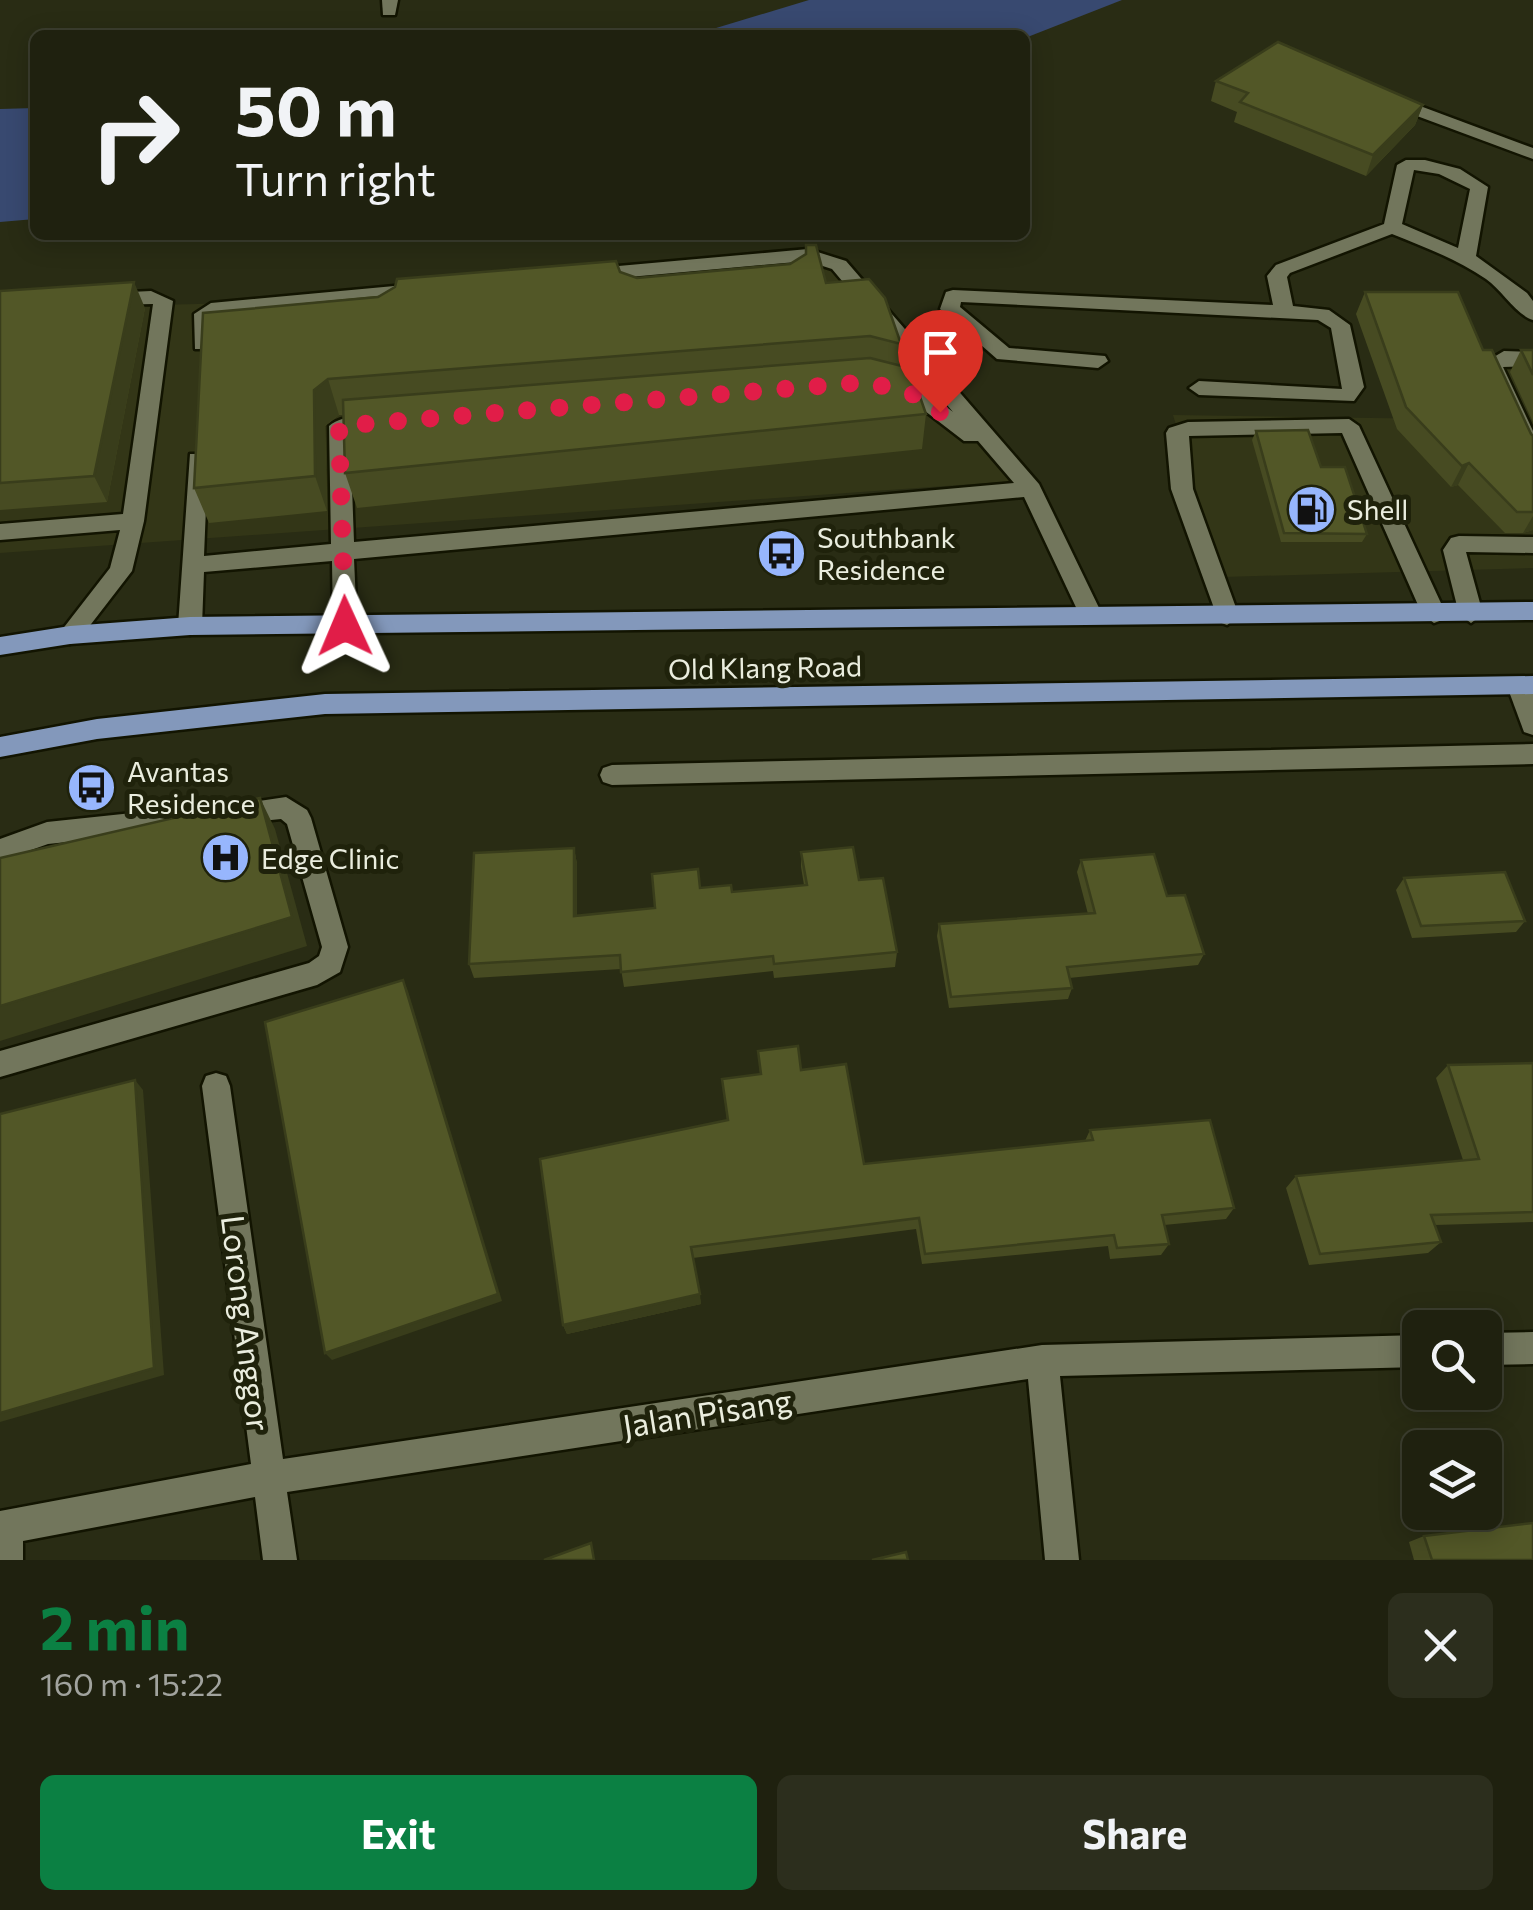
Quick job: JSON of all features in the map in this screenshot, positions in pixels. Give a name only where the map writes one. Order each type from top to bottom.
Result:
[{"type":"main road","name":"Old Klang Road","points":[[0,646],[70,635],[190,626],[1533,611]]},
{"type":"main road","name":"Old Klang Road","points":[[0,748],[98,729],[325,704],[1526,685]]},
{"type":"street","points":[[1370,92],[1533,154]]},
{"type":"street","points":[[1392,227],[1406,165],[1422,164],[1467,177],[1479,187],[1466,258]]},
{"type":"street","points":[[1284,312],[1277,276],[1283,268],[1392,227],[1466,258],[1503,282],[1532,310]]},
{"type":"street","points":[[568,276],[628,278],[787,265],[808,255],[839,265],[1031,489],[1090,614]]},
{"type":"street","points":[[208,345],[204,314],[218,307],[432,288]]},
{"type":"street","points":[[392,292],[392,320]]},
{"type":"street","points":[[1098,361],[1004,354],[950,309],[952,296],[1322,314],[1340,325],[1354,387],[1348,396],[1199,388]]},
{"type":"street","points":[[70,635],[121,570],[133,522],[163,301],[151,297],[94,300]]},
{"type":"street","points":[[1533,359],[1504,358],[1492,364],[1533,454]]},
{"type":"street","points":[[868,382],[919,396],[1031,489]]},
{"type":"street","points":[[345,626],[339,426],[398,422]]},
{"type":"street","points":[[1227,616],[1182,488],[1176,433],[1188,428],[1350,426],[1434,614]]},
{"type":"street","points":[[190,626],[198,434]]},
{"type":"street","points":[[193,565],[1031,489]]},
{"type":"street","points":[[0,532],[133,522]]},
{"type":"street","points":[[1471,614],[1454,550],[1459,544],[1533,545]]},
{"type":"street","points":[[1526,685],[1533,724]]},
{"type":"street","points":[[612,775],[1533,754]]},
{"type":"street","points":[[0,850],[47,833],[286,808],[298,818],[335,948],[330,963],[317,973],[0,1064]]},
{"type":"street","name":"Lorong Anggor","points":[[216,1086],[280,1560]]},
{"type":"street","points":[[1502,1349],[1533,1348]]},
{"type":"street","name":"Jalan Pisang","points":[[4,1539],[267,1478],[1042,1361],[1402,1351]]},
{"type":"street","points":[[1042,1361],[1062,1560]]},
{"type":"shaded area","points":[[821,261],[835,270],[1016,481],[0,553],[0,309],[349,300]]},
{"type":"shaded area","points":[[1482,364],[1533,366],[1533,568],[1223,577],[1173,415],[1509,420]]},
{"type":"water","points":[[809,0],[1122,0],[1030,36],[1030,30],[710,30]]},
{"type":"water","points":[[30,108],[30,219],[0,222],[0,109]]},
{"type":"building","points":[[1278,42],[1423,105],[1373,155],[1240,102],[1248,93],[1216,81]]},
{"type":"building","points":[[806,245],[816,245],[826,283],[869,279],[885,298],[901,344],[870,336],[328,379],[314,390],[315,476],[194,488],[203,313],[378,297],[395,287],[397,279],[616,261],[620,272],[637,278],[790,264],[806,254]]},
{"type":"building","points":[[134,282],[94,476],[0,483],[0,291]]},
{"type":"building","points":[[1365,292],[1458,292],[1483,350],[1492,350],[1533,436],[1533,512],[1517,512],[1469,463],[1462,466],[1406,407]]},
{"type":"building","points":[[1521,350],[1533,350],[1533,375]]},
{"type":"building","points":[[870,358],[910,368],[926,414],[345,473],[343,400]]},
{"type":"building","name":"Shell","points":[[1308,430],[1321,467],[1345,467],[1367,534],[1284,533],[1256,431]]},
{"type":"building","points":[[260,798],[292,917],[0,1006],[0,858]]},
{"type":"building","points":[[853,847],[859,880],[883,878],[897,952],[774,964],[773,956],[621,972],[620,955],[469,964],[474,853],[574,848],[574,916],[655,908],[652,874],[698,869],[700,888],[731,885],[732,892],[807,885],[801,852]]},
{"type":"building","points":[[1154,854],[1167,896],[1185,895],[1204,954],[1067,967],[1072,988],[951,997],[939,924],[1095,913],[1081,860]]},
{"type":"building","points":[[1505,872],[1525,921],[1421,926],[1404,878]]},
{"type":"building","points":[[403,980],[498,1294],[325,1353],[265,1022]]},
{"type":"building","points":[[798,1046],[801,1070],[846,1064],[864,1164],[1093,1140],[1090,1130],[1210,1120],[1234,1208],[1162,1215],[1169,1244],[1117,1248],[1114,1235],[925,1254],[919,1218],[691,1247],[700,1294],[563,1325],[540,1159],[728,1120],[722,1079],[761,1074],[758,1051]]},
{"type":"building","points":[[1533,1063],[1533,1212],[1431,1215],[1441,1242],[1320,1254],[1296,1176],[1479,1159],[1448,1065]]},
{"type":"building","points":[[135,1080],[154,1368],[0,1413],[0,1114]]},
{"type":"building","points":[[1533,1523],[1533,1560],[1432,1560],[1424,1536],[1502,1530],[1502,1527]]},
{"type":"building","points":[[591,1543],[594,1560],[544,1560]]},
{"type":"building","points":[[906,1552],[908,1560],[872,1560]]},
{"type":"place","name":"Shell","points":[[1312,509]]},
{"type":"place","name":"Southbank Residence","points":[[782,553]]},
{"type":"place","name":"Avantas Residence","points":[[92,787]]},
{"type":"place","name":"Edge Clinic","points":[[226,858]]},
{"type":"route","points":[[345,626],[339,426],[868,382],[919,396],[940,412]]}]
